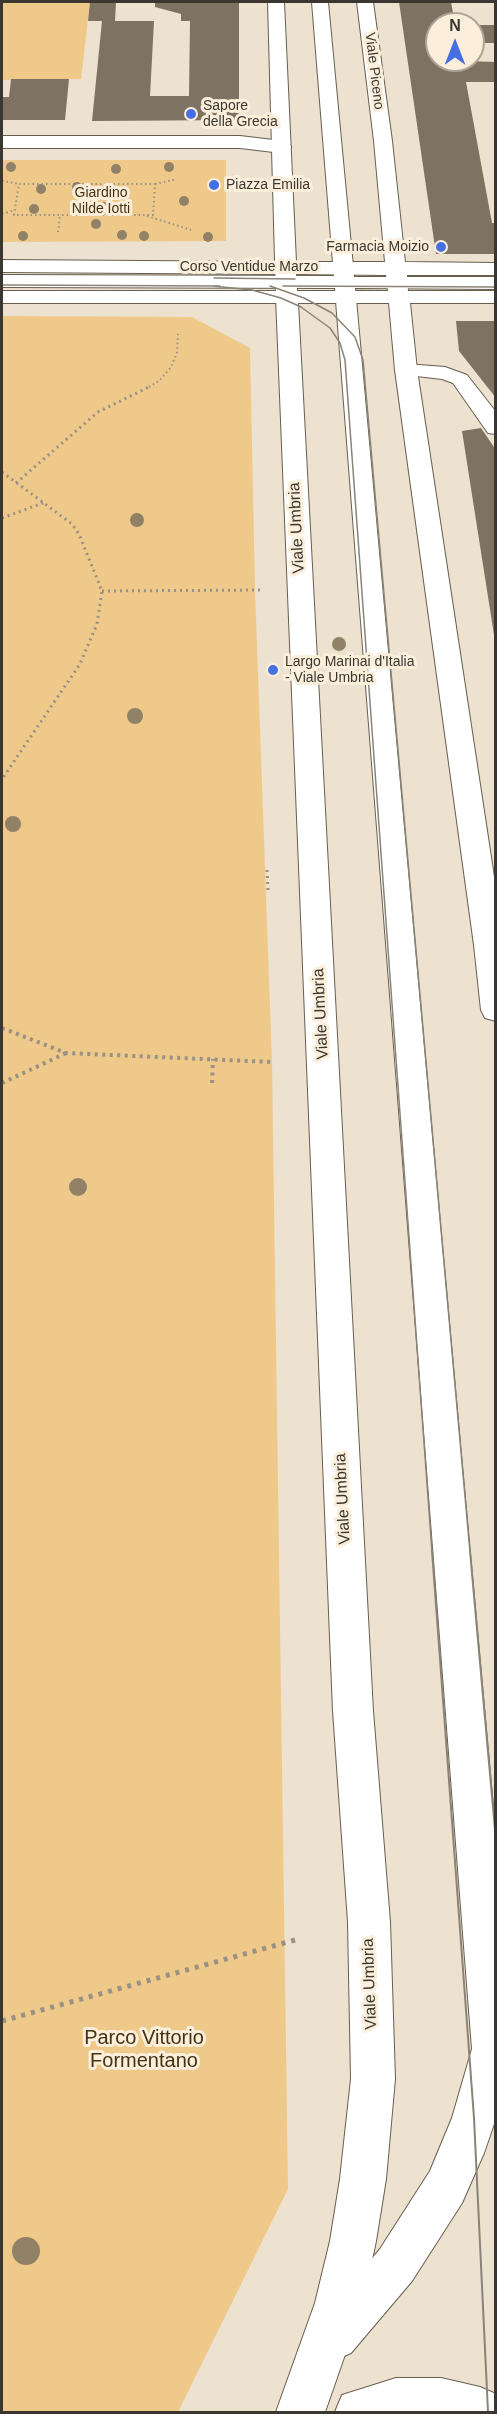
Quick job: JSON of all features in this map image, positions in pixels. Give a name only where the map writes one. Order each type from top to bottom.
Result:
[{"type":"main road","points":[[276,2],[286,282]]},
{"type":"main road","name":"Viale Piceno","points":[[365,2],[383,141],[397,282]]},
{"type":"main road","points":[[2,142],[240,142],[282,147]]},
{"type":"main road","name":"Corso Ventidue Marzo","points":[[2,266],[286,282],[397,282],[495,297]]},
{"type":"main road","name":"Corso Ventidue Marzo","points":[[2,297],[286,282],[397,282],[495,269]]},
{"type":"main road","name":"Viale Umbria","points":[[286,282],[352,1699],[369,1922],[373,2079],[363,2179],[353,2241],[339,2303],[301,2412]]},
{"type":"main road","points":[[397,282],[406,370],[492,945],[495,1010]]},
{"type":"main road","points":[[359,2412],[378,2405],[396,2402],[441,2402],[480,2412]]},
{"type":"lane","points":[[320,2],[494,2065],[462,2153],[446,2187],[396,2265],[321,2354]]},
{"type":"lane","name":"Corso Ventidue Marzo","points":[[2,281],[286,282]]},
{"type":"lane","points":[[397,282],[495,283]]},
{"type":"lane","points":[[406,370],[445,373],[460,379],[495,428]]},
{"type":"path","points":[[2,181],[19,184],[155,184],[153,215],[14,215],[19,184]]},
{"type":"path","points":[[2,214],[15,210]]},
{"type":"path","points":[[143,215],[196,232]]},
{"type":"path","points":[[16,483],[98,412],[160,380],[171,368],[177,353],[178,329]]},
{"type":"path","points":[[2,472],[72,524],[79,534],[102,591],[97,624],[80,664],[2,779]]},
{"type":"path","points":[[2,518],[44,503]]},
{"type":"path","points":[[102,591],[260,590]]},
{"type":"path","points":[[2,1028],[66,1053],[272,1062]]},
{"type":"path","points":[[2,1083],[66,1053]]},
{"type":"path","points":[[212,1083],[213,1059]]},
{"type":"path","points":[[2,2021],[295,1940]]},
{"type":"green space","points":[[3,2],[90,2],[81,79],[2,80]]},
{"type":"green space","name":"Giardino Nilde Iotti","points":[[2,160],[226,160],[226,241],[2,242]]},
{"type":"green space","name":"Parco Vittorio Formentano","points":[[2,316],[192,317],[250,348],[255,590],[272,1062],[288,2189],[178,2412],[2,2412]]},
{"type":"building","points":[[90,2],[116,2],[115,21],[154,21],[150,96],[189,96],[190,21],[181,21],[181,14],[155,7],[155,2],[239,2],[239,120],[92,121],[102,21],[88,21]]},
{"type":"building","points":[[399,2],[451,2],[453,12],[425,12],[425,72],[485,72],[485,62],[496,62],[496,82],[466,82],[492,223],[496,223],[496,254],[436,254]]},
{"type":"building","points":[[485,25],[496,25],[496,43],[485,43]]},
{"type":"building","points":[[11,79],[69,79],[65,120],[2,120],[2,97],[9,97]]},
{"type":"building","points":[[456,321],[496,321],[496,398],[459,351]]},
{"type":"building","points":[[481,428],[496,450],[494,635],[462,431]]},
{"type":"tram line","points":[[214,278],[295,279]]},
{"type":"tram line","points":[[2,285],[220,286]]},
{"type":"tram line","points":[[212,286],[252,290],[281,298],[301,307],[330,328],[340,343],[345,360],[432,1552]]},
{"type":"tram line","points":[[270,286],[304,298],[332,313],[355,337],[363,360],[470,1552]]},
{"type":"tram line","points":[[283,286],[496,287]]},
{"type":"tram line","points":[[432,1551],[474,2118],[488,2412]]},
{"type":"tram line","points":[[470,1551],[496,1841]]},
{"type":"place","name":"Sapore della Grecia","points":[[191,114]]},
{"type":"place","name":"Piazza Emilia","points":[[214,185]]},
{"type":"place","name":"Farmacia Moizio","points":[[441,247]]},
{"type":"place","name":"Largo Marinai d'Italia - Viale Umbria","points":[[273,670]]}]
